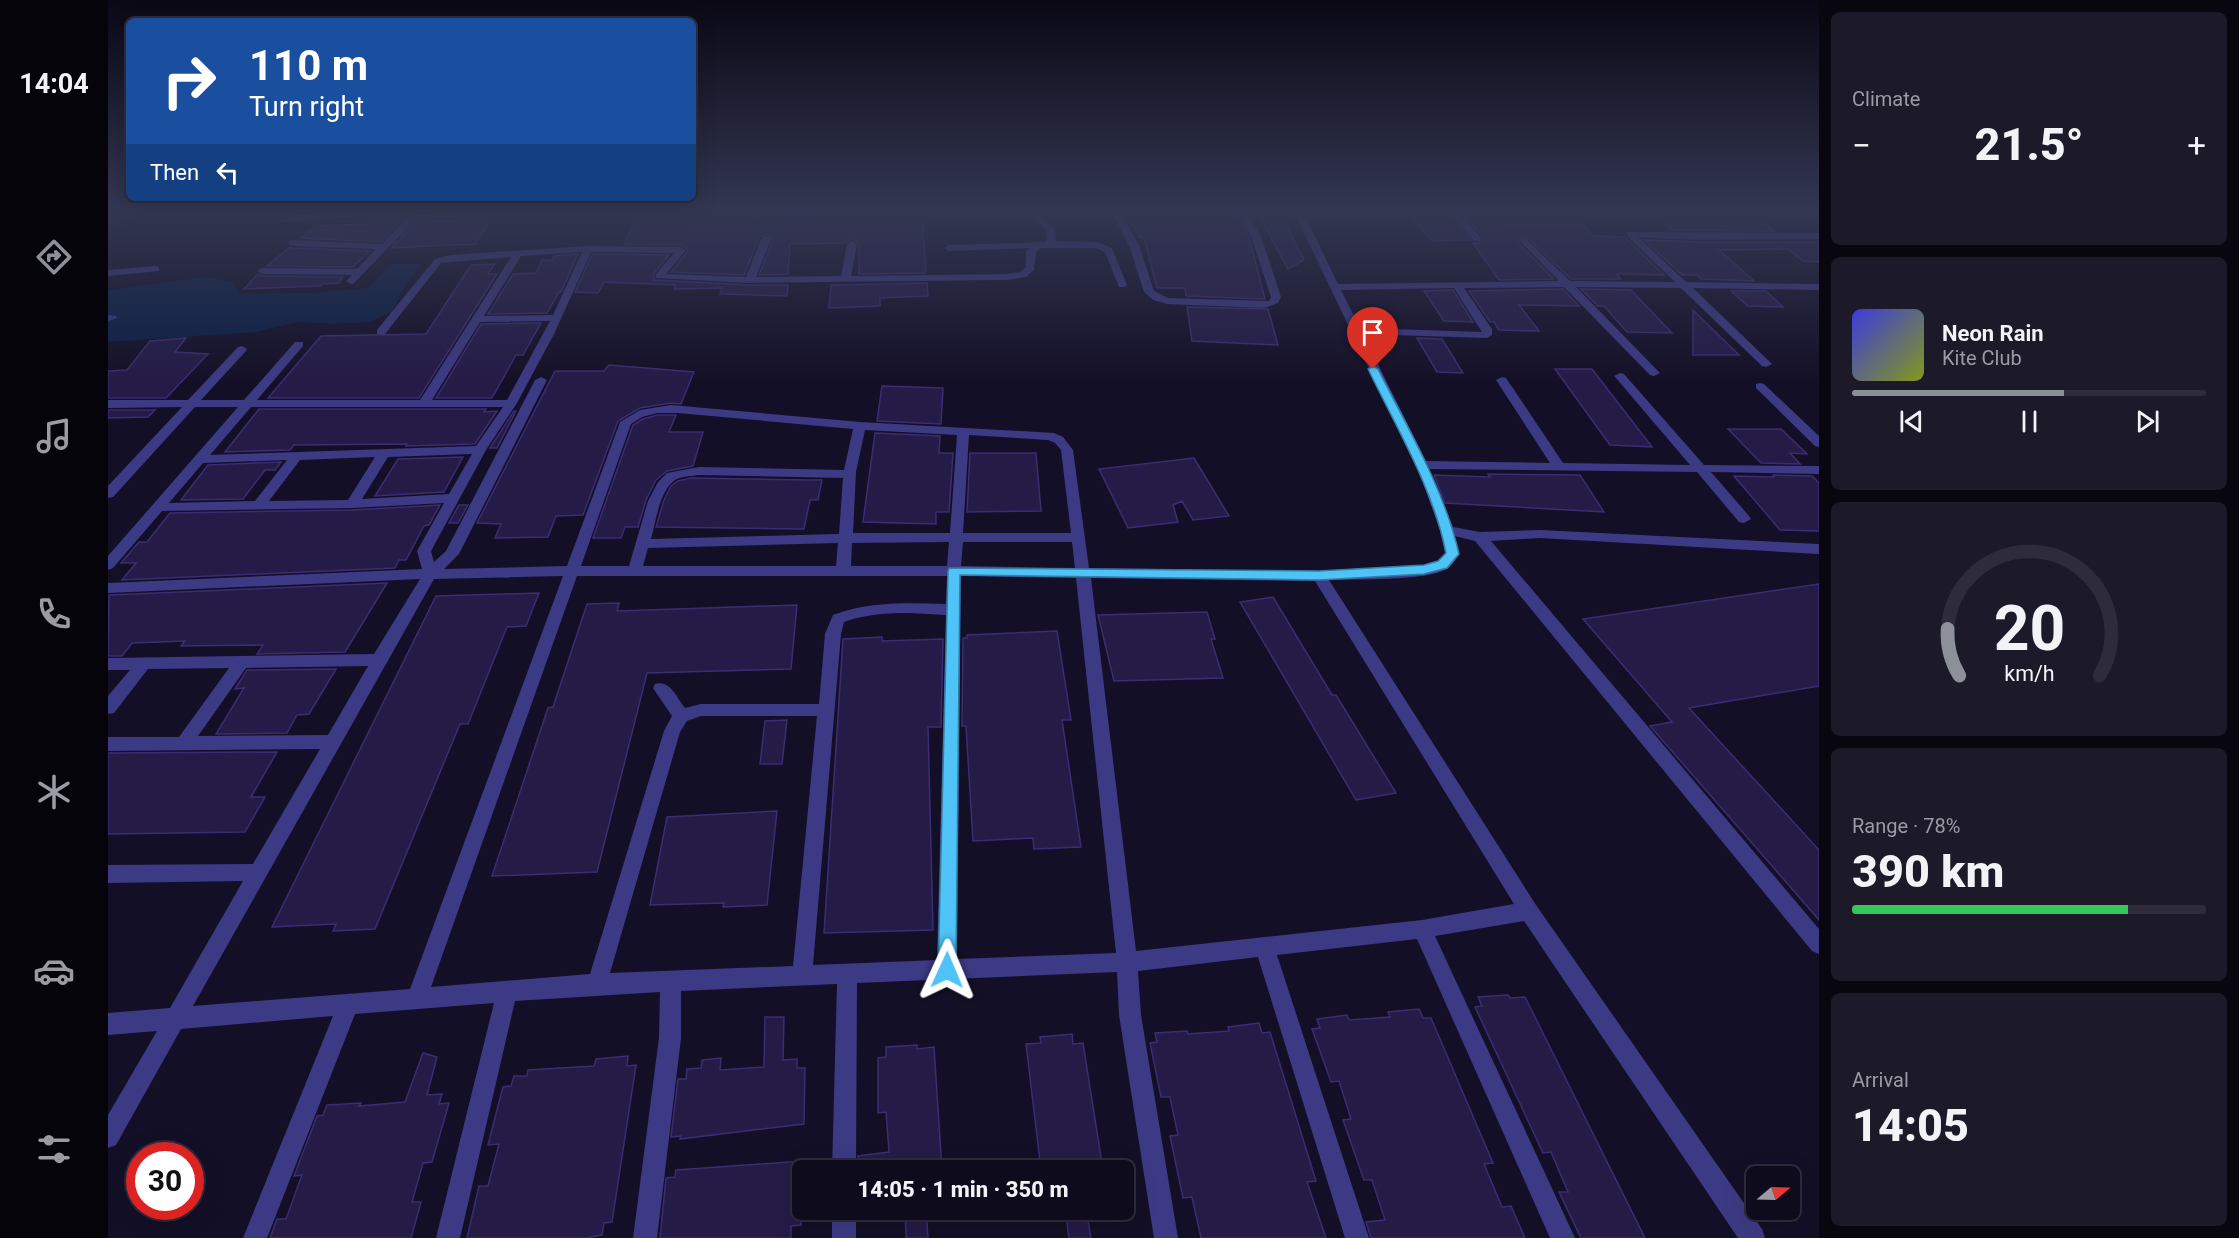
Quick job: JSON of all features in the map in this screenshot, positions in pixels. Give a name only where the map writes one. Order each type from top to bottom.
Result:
[{"type":"street","points":[[351,281],[364,268]]},
{"type":"street","points":[[381,332],[433,268]]},
{"type":"street","points":[[423,404],[509,268]]},
{"type":"street","points":[[430,574],[424,551],[480,450],[511,403],[557,318],[580,268]]},
{"type":"street","points":[[666,268],[659,276],[750,280],[1023,275],[1031,268]]},
{"type":"street","points":[[750,280],[755,268]]},
{"type":"street","points":[[846,278],[848,268]]},
{"type":"street","points":[[1116,268],[1122,285]]},
{"type":"street","points":[[1141,268],[1149,292],[1157,298],[1167,301],[1253,305],[1273,303],[1276,297],[1266,268]]},
{"type":"street","points":[[108,588],[430,574],[570,571],[954,571],[1319,576],[1424,570],[1443,564],[1452,554],[1447,530],[1421,465],[1324,268]]},
{"type":"street","points":[[1552,268],[1654,373]]},
{"type":"street","points":[[1664,268],[1766,364]]},
{"type":"street","points":[[108,273],[156,269]]},
{"type":"street","points":[[262,271],[359,273]]},
{"type":"street","points":[[1333,287],[1568,284],[1819,287]]},
{"type":"street","points":[[1354,331],[1487,335],[1487,329],[1457,286]]},
{"type":"street","points":[[1807,287],[1819,297]]},
{"type":"street","points":[[475,320],[557,318]]},
{"type":"street","points":[[108,565],[299,344]]},
{"type":"street","points":[[108,494],[242,349]]},
{"type":"street","points":[[1620,376],[1744,519]]},
{"type":"street","points":[[108,1137],[379,660],[430,574],[452,554],[541,380]]},
{"type":"street","points":[[1502,380],[1559,467]]},
{"type":"street","points":[[1760,386],[1819,443]]},
{"type":"street","points":[[108,404],[190,406],[511,403]]},
{"type":"street","points":[[417,998],[570,571],[626,422],[636,414],[653,409],[678,409],[860,426],[1050,436],[1059,440],[1067,450],[1127,962],[1130,1015],[1166,1238]]},
{"type":"street","points":[[843,572],[850,474],[860,426]]},
{"type":"street","points":[[947,970],[954,571],[963,431]]},
{"type":"street","points":[[201,459],[480,450]]},
{"type":"street","points":[[352,504],[382,454]]},
{"type":"street","points":[[259,505],[296,457]]},
{"type":"street","points":[[1421,465],[1819,470]]},
{"type":"street","points":[[634,572],[656,501],[663,485],[672,476],[699,471],[850,474]]},
{"type":"street","points":[[159,507],[352,504],[453,498]]},
{"type":"street","points":[[1447,530],[1479,537],[1540,534],[1776,544],[1819,549]]},
{"type":"street","points":[[643,543],[845,538],[1078,537]]},
{"type":"street","points":[[1479,537],[1819,944]]},
{"type":"street","points":[[1319,576],[1528,911],[1753,1238]]},
{"type":"street","points":[[802,976],[833,634],[838,619],[852,612],[885,609],[954,610]]},
{"type":"street","points":[[108,664],[379,660]]},
{"type":"street","points":[[184,744],[242,662]]},
{"type":"street","points":[[108,708],[144,663]]},
{"type":"street","points":[[661,688],[681,716]]},
{"type":"street","points":[[597,984],[672,731],[681,716],[701,710],[827,710]]},
{"type":"street","points":[[108,744],[332,742]]},
{"type":"street","points":[[108,874],[258,872]]},
{"type":"street","points":[[108,1024],[597,984],[1127,962],[1422,929],[1528,911]]},
{"type":"street","points":[[1422,929],[1563,1238]]},
{"type":"street","points":[[1264,948],[1356,1238]]},
{"type":"street","points":[[844,1160],[847,974]]},
{"type":"street","points":[[645,1238],[670,1038],[671,982]]},
{"type":"street","points":[[448,1238],[507,991]]},
{"type":"street","points":[[255,1238],[349,1004]]},
{"type":"street","points":[[843,1238],[844,1220]]},
{"type":"water","points":[[387,268],[418,268],[401,293],[392,312],[369,322],[333,324],[298,322],[256,332],[108,342],[108,290],[204,277],[233,282],[240,293],[308,293],[367,288]]},
{"type":"building","points":[[469,268],[492,268],[488,274],[497,274],[419,398],[268,398],[321,336],[426,334]]},
{"type":"building","points":[[538,268],[572,268],[561,292],[547,313],[488,314],[513,274],[536,273]]},
{"type":"building","points":[[586,268],[658,268],[654,273],[654,280],[788,285],[787,296],[720,294],[722,288],[674,289],[676,285],[604,282],[598,293],[575,292]]},
{"type":"building","points":[[674,268],[747,268],[744,275],[671,272]]},
{"type":"building","points":[[762,268],[788,268],[788,274],[759,275]]},
{"type":"building","points":[[859,268],[926,268],[926,273],[859,274]]},
{"type":"building","points":[[1152,268],[1257,268],[1265,299],[1186,296],[1185,288],[1157,288]]},
{"type":"building","points":[[1490,268],[1543,268],[1554,279],[1499,280]]},
{"type":"building","points":[[1559,268],[1657,268],[1664,275],[1616,274],[1621,279],[1571,279]]},
{"type":"building","points":[[1674,268],[1739,268],[1754,281],[1701,279],[1697,275],[1682,275]]},
{"type":"building","points":[[258,274],[262,276],[343,277],[339,283],[320,286],[244,289]]},
{"type":"building","points":[[927,283],[928,296],[880,298],[880,306],[829,308],[831,285]]},
{"type":"building","points":[[1563,289],[1579,306],[1519,305],[1539,331],[1499,330],[1494,322],[1490,322],[1469,291]]},
{"type":"building","points":[[1581,289],[1631,290],[1672,333],[1627,332],[1604,306],[1598,306]]},
{"type":"building","points":[[1453,290],[1473,322],[1444,321],[1424,291]]},
{"type":"building","points":[[1731,291],[1766,291],[1783,307],[1748,306]]},
{"type":"building","points":[[1187,307],[1268,309],[1278,345],[1192,341]]},
{"type":"building","points":[[1693,310],[1739,355],[1693,355]]},
{"type":"building","points":[[541,323],[523,355],[516,355],[492,398],[436,398],[481,324]]},
{"type":"building","points":[[186,338],[175,352],[208,354],[166,398],[108,398],[108,371],[127,370],[150,341]]},
{"type":"building","points":[[1417,338],[1442,339],[1463,373],[1437,372]]},
{"type":"building","points":[[609,365],[694,372],[681,404],[671,403],[640,408],[618,421],[583,515],[556,516],[548,537],[495,538],[501,524],[477,523],[555,371],[604,371]]},
{"type":"building","points":[[1555,369],[1592,369],[1652,447],[1610,445]]},
{"type":"building","points":[[882,386],[943,388],[941,424],[877,421]]},
{"type":"building","points":[[259,409],[486,409],[484,412],[497,411],[475,444],[294,445],[290,450],[225,452]]},
{"type":"building","points":[[108,410],[155,410],[148,417],[108,418]]},
{"type":"building","points":[[516,411],[497,448],[490,448]]},
{"type":"building","points":[[657,415],[676,415],[669,432],[703,432],[693,466],[667,471],[656,480],[646,500],[638,527],[625,527],[621,538],[593,538],[633,425]]},
{"type":"building","points":[[1728,429],[1781,429],[1807,454],[1790,453],[1800,464],[1761,463]]},
{"type":"building","points":[[875,433],[940,436],[939,453],[953,453],[949,512],[936,512],[936,524],[863,522]]},
{"type":"building","points":[[970,453],[1036,453],[1041,511],[967,512]]},
{"type":"building","points":[[463,457],[444,492],[375,496],[398,459]]},
{"type":"building","points":[[1194,458],[1229,516],[1193,520],[1182,501],[1173,505],[1178,522],[1128,528],[1099,469]]},
{"type":"building","points":[[281,462],[275,470],[265,470],[243,499],[181,500],[208,465]]},
{"type":"building","points":[[1488,474],[1580,475],[1604,512],[1445,503],[1434,475],[1490,477]]},
{"type":"building","points":[[1773,475],[1812,476],[1819,483],[1819,531],[1780,530],[1734,476],[1774,477]]},
{"type":"building","points":[[691,478],[822,480],[818,500],[810,500],[804,529],[656,527],[671,486],[678,481]]},
{"type":"building","points":[[440,505],[429,525],[424,526],[406,560],[399,560],[395,568],[122,580],[136,563],[121,563],[139,542],[147,542],[170,513],[352,510]]},
{"type":"building","points":[[459,505],[468,505],[458,523],[449,523]]},
{"type":"building","points":[[387,583],[345,652],[257,654],[263,645],[181,646],[185,641],[132,643],[122,656],[108,656],[109,595]]},
{"type":"building","points":[[1819,584],[1819,686],[1689,708],[1819,850],[1819,920],[1650,726],[1672,722],[1583,619]]},
{"type":"building","points":[[539,593],[526,626],[507,627],[468,724],[460,724],[375,929],[333,931],[336,924],[272,927],[436,596]]},
{"type":"building","points":[[1273,597],[1332,695],[1336,695],[1396,793],[1356,800],[1240,602]]},
{"type":"building","points":[[619,603],[617,611],[797,605],[791,669],[647,673],[597,872],[492,876],[548,708],[553,707],[587,604]]},
{"type":"building","points":[[1207,612],[1215,639],[1211,639],[1223,678],[1114,681],[1098,615]]},
{"type":"building","points":[[1057,631],[1071,720],[1062,720],[1081,847],[1034,849],[1033,838],[973,841],[966,726],[962,726],[963,638],[967,638],[967,635]]},
{"type":"building","points":[[882,637],[882,641],[943,639],[941,727],[928,727],[933,930],[824,933],[843,639]]},
{"type":"building","points":[[336,669],[309,714],[297,715],[287,733],[216,734],[244,688],[235,689],[247,670]]},
{"type":"building","points":[[787,720],[782,764],[760,764],[765,721]]},
{"type":"building","points":[[277,752],[251,797],[265,797],[245,832],[108,834],[108,753]]},
{"type":"building","points":[[777,811],[767,905],[723,907],[724,903],[650,905],[667,817]]},
{"type":"building","points":[[1508,995],[1510,998],[1525,997],[1645,1238],[1581,1238],[1559,1192],[1568,1192],[1551,1152],[1543,1153],[1475,1007],[1482,1006],[1478,997]]},
{"type":"building","points":[[1419,1009],[1423,1018],[1431,1018],[1493,1163],[1484,1164],[1502,1207],[1511,1206],[1525,1238],[1371,1238],[1366,1222],[1385,1220],[1372,1180],[1364,1180],[1343,1120],[1351,1119],[1339,1081],[1331,1082],[1312,1029],[1320,1028],[1317,1019],[1347,1015],[1349,1020],[1390,1017],[1388,1012]]},
{"type":"building","points":[[765,1017],[784,1017],[783,1060],[797,1059],[797,1068],[805,1068],[804,1124],[680,1139],[681,1136],[671,1137],[678,1079],[686,1079],[687,1069],[701,1068],[702,1060],[721,1058],[720,1070],[764,1067]]},
{"type":"building","points":[[1259,1023],[1262,1033],[1270,1032],[1316,1181],[1307,1182],[1326,1238],[1201,1238],[1192,1197],[1183,1198],[1170,1136],[1178,1135],[1170,1097],[1161,1097],[1150,1043],[1157,1042],[1155,1033],[1187,1031],[1188,1034],[1229,1031],[1228,1027]]},
{"type":"building","points":[[1072,1034],[1073,1044],[1083,1043],[1101,1160],[1040,1160],[1026,1044],[1041,1043],[1040,1037]]},
{"type":"building","points":[[917,1045],[917,1049],[934,1047],[941,1160],[858,1160],[858,1156],[889,1152],[886,1112],[878,1113],[878,1058],[886,1057],[886,1047]]},
{"type":"building","points":[[423,1053],[437,1057],[427,1095],[442,1094],[439,1104],[449,1103],[432,1162],[423,1163],[412,1202],[421,1202],[411,1238],[270,1238],[277,1219],[286,1219],[302,1175],[294,1176],[317,1116],[323,1115],[327,1105],[361,1103],[359,1106],[405,1102]]},
{"type":"building","points":[[628,1056],[627,1066],[636,1065],[612,1222],[604,1223],[602,1235],[586,1238],[467,1238],[479,1186],[488,1186],[499,1144],[488,1145],[503,1087],[511,1086],[514,1076],[527,1076],[528,1070],[594,1066],[596,1059]]},
{"type":"building","points":[[792,1162],[792,1220],[801,1220],[801,1225],[791,1226],[791,1238],[660,1238],[666,1178],[675,1177],[676,1170]]},
{"type":"building","points":[[905,1220],[927,1220],[928,1238],[906,1238]]},
{"type":"building","points":[[1067,1220],[1088,1220],[1091,1238],[1069,1238]]},
{"type":"route","points":[[947,970],[954,571],[1319,576],[1424,570],[1443,564],[1452,554],[1447,530],[1427,477],[1373,369]]}]
